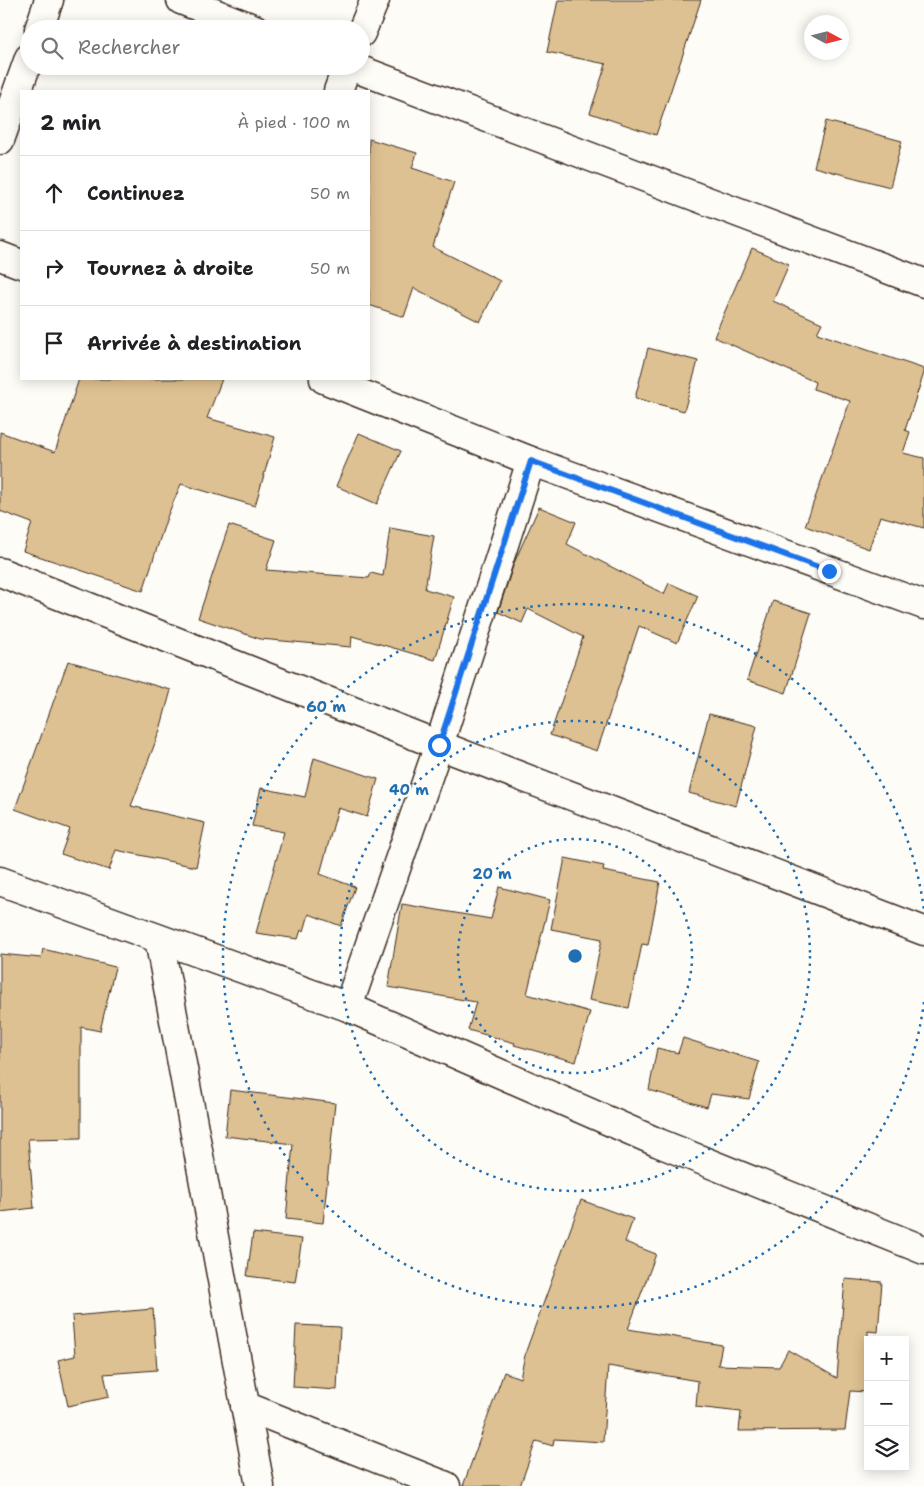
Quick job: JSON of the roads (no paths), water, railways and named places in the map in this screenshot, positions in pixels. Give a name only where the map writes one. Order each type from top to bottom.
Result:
[{"type":"street","points":[[42,20],[49,0]]},
{"type":"street","points":[[181,0],[231,20]]},
{"type":"street","points":[[366,20],[375,0]]},
{"type":"street","points":[[370,74],[924,283]]},
{"type":"street","points":[[0,140],[23,75]]},
{"type":"street","points":[[338,90],[345,75]]},
{"type":"street","points":[[0,256],[20,264]]},
{"type":"street","points":[[327,380],[531,461],[924,605]]},
{"type":"street","points":[[348,1006],[439,745],[531,461]]},
{"type":"street","points":[[0,572],[439,745],[924,931]]},
{"type":"street","points":[[0,881],[348,1006],[659,1143],[924,1250]]},
{"type":"street","points":[[159,938],[260,1486]]},
{"type":"street","points":[[245,1406],[446,1486]]}]
